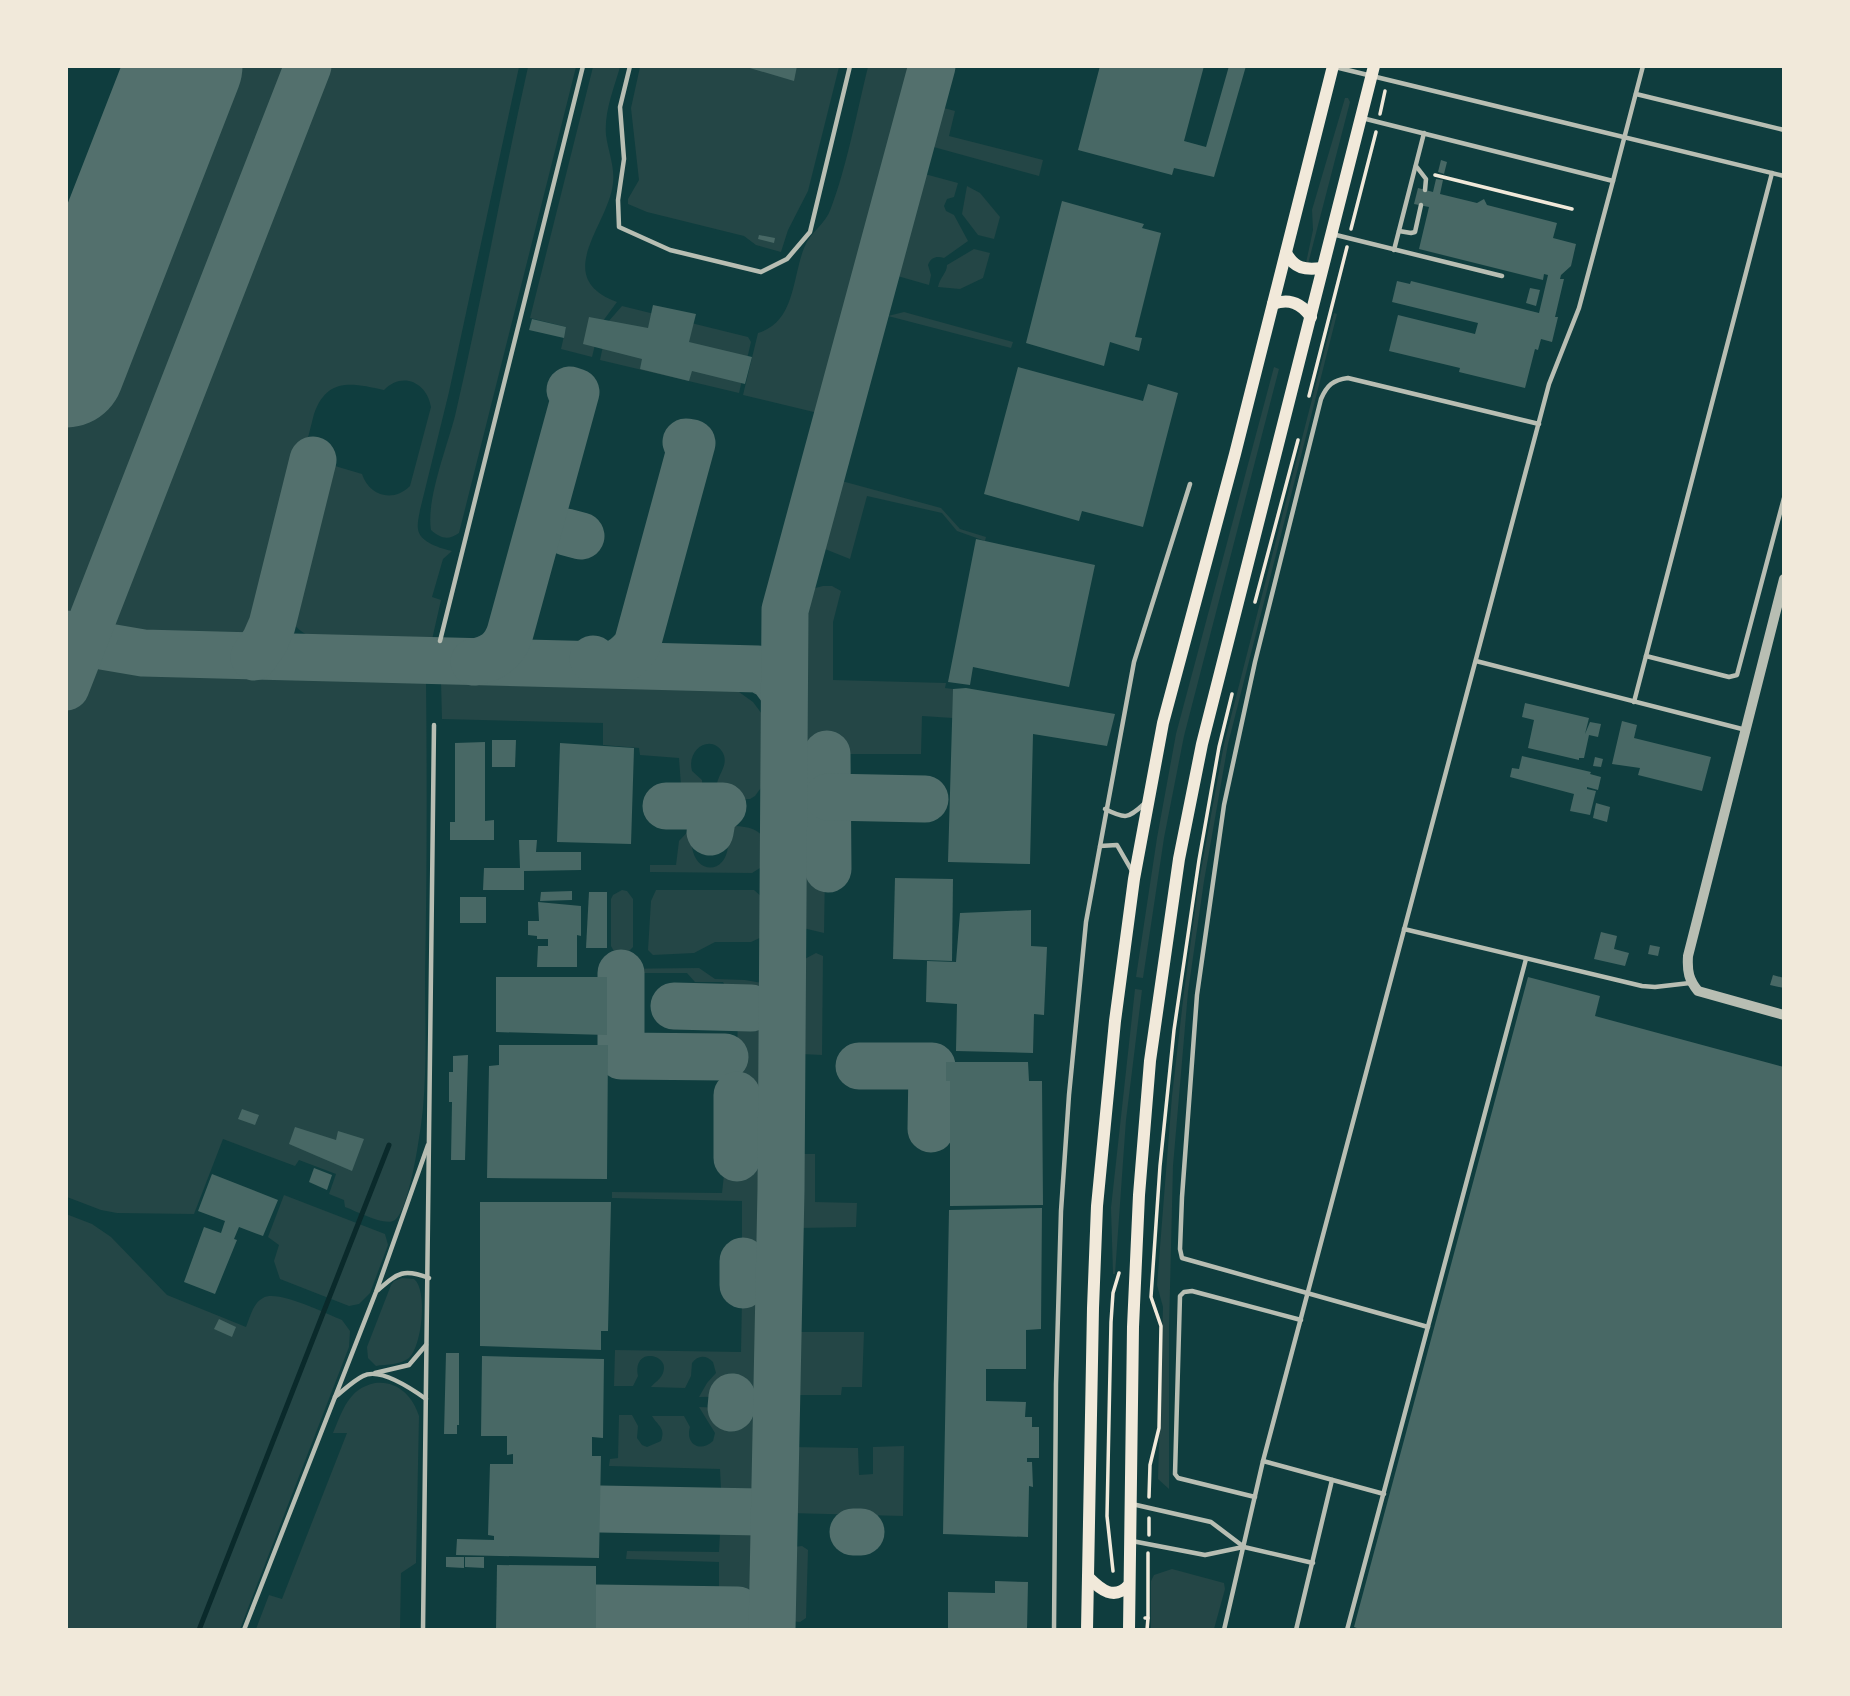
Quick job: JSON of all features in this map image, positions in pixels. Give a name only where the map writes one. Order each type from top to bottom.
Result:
[{"type":"main road","points":[[1087,1629],[1097,1206],[1112,1047],[1147,801],[1163,723],[1333,67]]},
{"type":"main road","points":[[1129,1629],[1132,1327],[1138,1208],[1150,1061],[1179,859],[1202,744],[1373,71]]},
{"type":"main road","points":[[1286,253],[1300,268],[1322,268]]},
{"type":"main road","points":[[1273,304],[1291,302],[1304,309],[1311,317]]},
{"type":"main road","points":[[1088,1577],[1106,1592],[1113,1594],[1118,1594],[1129,1585]]},
{"type":"street","points":[[1783,579],[1688,957],[1687,972],[1698,992],[1783,1016]]},
{"type":"lane","points":[[440,641],[583,66]]},
{"type":"lane","points":[[630,66],[620,107],[624,159],[618,200],[619,227],[670,250],[761,272],[787,259],[810,232],[850,66]]},
{"type":"lane","points":[[1224,1629],[1263,1461],[1552,373],[1579,307],[1643,66]]},
{"type":"lane","points":[[1333,67],[1373,71],[1783,176]]},
{"type":"lane","points":[[1636,93],[1783,130]]},
{"type":"lane","points":[[1361,117],[1613,181]]},
{"type":"lane","points":[[1394,250],[1424,132]]},
{"type":"lane","points":[[1417,168],[1426,180],[1425,190]]},
{"type":"lane","points":[[1634,702],[1772,173]]},
{"type":"lane","points":[[1399,231],[1415,232],[1422,205]]},
{"type":"lane","points":[[1331,234],[1502,276]]},
{"type":"lane","points":[[1429,1327],[1185,1261],[1180,1250],[1197,995],[1224,805],[1255,662],[1321,399],[1331,383],[1348,378],[1539,424]]},
{"type":"lane","points":[[1054,1629],[1056,1384],[1061,1211],[1086,922],[1134,662],[1190,484]]},
{"type":"lane","points":[[1646,656],[1729,677],[1737,675],[1783,498]]},
{"type":"lane","points":[[1476,661],[1745,730]]},
{"type":"lane","points":[[423,1629],[434,725]]},
{"type":"lane","points":[[1105,809],[1121,817],[1131,816],[1147,801]]},
{"type":"lane","points":[[1100,845],[1117,845],[1129,863],[1135,879]]},
{"type":"lane","points":[[1404,929],[1642,986],[1691,983]]},
{"type":"lane","points":[[1347,1629],[1526,959]]},
{"type":"lane","points":[[244,1629],[376,1292],[429,1141]]},
{"type":"lane","points":[[376,1292],[396,1275],[410,1271],[429,1278]]},
{"type":"lane","points":[[1255,1497],[1181,1479],[1175,1474],[1180,1296],[1184,1292],[1192,1291],[1300,1320]]},
{"type":"lane","points":[[335,1398],[365,1374],[409,1365],[427,1345]]},
{"type":"lane","points":[[374,1374],[401,1382],[426,1399]]},
{"type":"lane","points":[[1263,1461],[1384,1494]]},
{"type":"lane","points":[[1296,1629],[1332,1480]]},
{"type":"lane","points":[[1131,1504],[1211,1522],[1244,1547],[1313,1563]]},
{"type":"lane","points":[[1130,1540],[1205,1555],[1244,1547]]},
{"type":"path","points":[[1417,168],[1572,209]]},
{"type":"shaded area","points":[[186,67],[300,67],[94,590],[82,608],[67,614],[67,374]]},
{"type":"shaded area","points":[[318,67],[519,67],[449,392],[418,520],[422,538],[452,551],[443,559],[432,597],[441,600],[431,644],[318,640],[299,629],[286,612],[322,470],[335,466],[362,474],[370,488],[382,495],[396,494],[410,486],[431,407],[424,391],[406,380],[391,384],[384,390],[351,385],[333,388],[319,402],[262,619],[252,635],[245,640],[121,633],[110,625],[108,605]]},
{"type":"shaded area","points":[[528,67],[576,67],[459,533],[444,538],[431,530],[432,504],[465,372]]},
{"type":"shaded area","points":[[593,67],[620,67],[606,118],[613,183],[585,264],[588,279],[597,291],[617,302],[600,325],[592,357],[561,349],[566,327],[530,318]]},
{"type":"shaded area","points":[[640,67],[839,67],[808,191],[788,230],[781,252],[756,245],[744,236],[647,212],[628,204],[639,180],[631,108]]},
{"type":"shaded area","points":[[868,67],[912,67],[818,413],[743,395],[758,333],[770,327],[786,309],[804,248],[831,208],[847,157]]},
{"type":"shaded area","points":[[1345,98],[1350,102],[1308,264],[1306,263],[1313,230],[1312,210]]},
{"type":"shaded area","points":[[940,107],[955,111],[949,136],[1043,160],[1039,176],[930,146]]},
{"type":"shaded area","points":[[921,173],[958,183],[954,197],[947,199],[944,206],[946,211],[954,215],[968,241],[944,258],[931,260],[928,265],[931,275],[929,285],[894,275]]},
{"type":"shaded area","points":[[967,186],[980,193],[1000,217],[994,239],[978,235],[962,214]]},
{"type":"shaded area","points":[[974,249],[990,253],[983,278],[960,289],[938,287],[947,265]]},
{"type":"shaded area","points":[[622,306],[748,337],[751,342],[739,393],[600,360],[608,322]]},
{"type":"shaded area","points":[[904,312],[1013,342],[1011,348],[888,316]]},
{"type":"shaded area","points":[[1334,313],[1337,314],[1228,744],[1188,992],[1173,1166],[1169,1489],[1158,1479],[1163,1307],[1157,1285],[1172,1096],[1199,881],[1224,744]]},
{"type":"shaded area","points":[[1274,367],[1279,369],[1184,736],[1164,838],[1143,978],[1136,977],[1176,734]]},
{"type":"shaded area","points":[[838,480],[941,508],[960,529],[986,537],[985,541],[957,531],[942,513],[867,496],[850,559],[820,547]]},
{"type":"shaded area","points":[[832,586],[841,591],[833,622],[833,680],[946,683],[945,688],[953,689],[953,718],[922,716],[921,754],[800,754],[801,623],[808,590]]},
{"type":"shaded area","points":[[105,663],[172,672],[426,678],[424,1092],[414,1168],[405,1201],[395,1220],[378,1220],[345,1207],[344,1200],[329,1194],[336,1174],[299,1160],[295,1166],[223,1139],[194,1214],[117,1213],[67,1197],[66,711],[79,680],[89,669]]},
{"type":"shaded area","points":[[441,682],[720,687],[739,692],[753,702],[762,714],[765,782],[750,799],[720,800],[717,786],[725,759],[718,747],[707,744],[696,750],[691,763],[692,771],[702,780],[701,800],[687,794],[681,786],[679,758],[640,755],[639,748],[603,745],[603,723],[442,719]]},
{"type":"shaded area","points":[[694,825],[702,826],[702,835],[692,847],[699,863],[711,868],[722,862],[726,855],[728,846],[717,834],[720,826],[743,827],[759,833],[765,843],[765,865],[752,873],[650,872],[650,865],[676,865],[679,841]]},
{"type":"shaded area","points":[[825,870],[824,933],[803,928],[801,924],[801,871]]},
{"type":"shaded area","points":[[622,890],[627,891],[633,899],[633,947],[627,953],[615,953],[611,946],[611,899]]},
{"type":"shaded area","points":[[656,890],[754,890],[764,899],[764,936],[751,942],[715,942],[694,953],[653,955],[648,950],[651,901]]},
{"type":"shaded area","points":[[816,953],[823,956],[822,1055],[801,1054],[801,961]]},
{"type":"shaded area","points":[[699,968],[715,979],[745,980],[762,983],[764,986],[741,994],[727,989],[723,982],[695,982],[687,973],[608,973],[608,969]]},
{"type":"shaded area","points":[[1135,989],[1142,990],[1126,1120],[1113,1274],[1111,1208]]},
{"type":"shaded area","points":[[738,1021],[752,1023],[763,1031],[763,1086],[746,1095],[728,1090],[724,1080],[725,1048],[737,1048]]},
{"type":"shaded area","points":[[800,1154],[815,1154],[815,1202],[857,1203],[856,1227],[799,1228]]},
{"type":"shaded area","points":[[738,1158],[753,1160],[763,1171],[763,1253],[752,1259],[742,1257],[742,1201],[612,1198],[612,1192],[722,1193],[725,1165]]},
{"type":"shaded area","points":[[284,1195],[385,1234],[388,1245],[370,1293],[359,1304],[349,1306],[280,1279],[274,1261],[279,1245],[268,1237]]},
{"type":"shaded area","points":[[66,1214],[92,1224],[111,1237],[167,1295],[246,1327],[260,1300],[270,1296],[279,1297],[302,1303],[342,1320],[350,1331],[349,1347],[240,1629],[67,1629]]},
{"type":"shaded area","points":[[402,1278],[414,1279],[421,1294],[422,1318],[417,1342],[409,1358],[398,1363],[376,1366],[368,1358],[367,1347],[391,1285]]},
{"type":"shaded area","points":[[749,1289],[756,1290],[762,1296],[763,1385],[759,1396],[699,1397],[716,1373],[713,1362],[702,1357],[692,1363],[691,1376],[685,1388],[651,1387],[662,1375],[664,1366],[662,1361],[651,1356],[640,1360],[638,1376],[633,1386],[614,1386],[615,1350],[741,1352],[742,1297]]},
{"type":"shaded area","points":[[797,1332],[864,1332],[862,1387],[842,1387],[841,1395],[795,1395],[791,1391],[791,1344]]},
{"type":"shaded area","points":[[375,1383],[390,1384],[403,1391],[413,1402],[419,1416],[416,1563],[401,1573],[400,1629],[256,1629],[269,1595],[282,1599],[347,1433],[333,1433],[344,1409],[352,1395]]},
{"type":"shaded area","points":[[699,1407],[757,1409],[762,1414],[762,1483],[755,1492],[738,1495],[721,1489],[720,1469],[609,1466],[610,1459],[618,1458],[619,1415],[632,1415],[638,1426],[637,1438],[647,1447],[661,1441],[663,1433],[652,1416],[684,1416],[690,1427],[692,1442],[703,1446],[713,1441],[715,1433]]},
{"type":"shaded area","points":[[904,1446],[903,1516],[789,1513],[790,1447],[858,1448],[859,1475],[873,1474],[873,1447]]},
{"type":"shaded area","points":[[727,1527],[749,1527],[759,1534],[758,1588],[750,1594],[719,1589],[719,1562],[626,1559],[627,1551],[719,1552],[720,1533]]},
{"type":"shaded area","points":[[802,1546],[808,1550],[806,1618],[800,1622],[789,1621],[784,1617],[786,1553],[793,1547]]},
{"type":"shaded area","points":[[1172,1569],[1224,1583],[1225,1589],[1214,1629],[1151,1629],[1151,1581],[1154,1575]]},
{"type":"building","points":[[743,66],[797,66],[794,81]]},
{"type":"building","points":[[1100,66],[1204,66],[1184,141],[1206,147],[1229,66],[1246,66],[1214,177],[1174,168],[1172,175],[1078,150]]},
{"type":"building","points":[[1441,160],[1447,162],[1444,174],[1438,172]]},
{"type":"building","points":[[1436,179],[1443,180],[1440,194],[1477,203],[1484,199],[1487,205],[1557,223],[1553,238],[1576,244],[1571,266],[1560,279],[1564,279],[1552,342],[1541,339],[1538,350],[1535,349],[1525,388],[1459,372],[1460,368],[1389,351],[1398,315],[1475,334],[1478,323],[1392,302],[1397,281],[1410,284],[1411,281],[1539,313],[1548,275],[1544,274],[1543,280],[1419,249],[1429,207],[1414,204],[1418,188],[1433,192]]},
{"type":"building","points":[[1062,201],[1144,224],[1142,228],[1161,233],[1135,337],[1142,338],[1139,351],[1110,342],[1104,366],[1026,343]]},
{"type":"building","points":[[759,235],[775,238],[774,243],[758,239]]},
{"type":"building","points":[[1530,288],[1540,290],[1536,306],[1526,303]]},
{"type":"building","points":[[653,305],[696,314],[689,342],[752,357],[745,384],[692,371],[689,381],[640,369],[642,359],[583,344],[589,317],[648,328]]},
{"type":"building","points":[[532,319],[566,327],[564,338],[529,330]]},
{"type":"building","points":[[1018,367],[1143,401],[1148,384],[1178,393],[1143,527],[1082,511],[1079,521],[984,494]]},
{"type":"building","points":[[976,539],[1095,565],[1069,687],[973,667],[970,685],[948,682]]},
{"type":"building","points":[[966,688],[1115,714],[1107,746],[1033,734],[1030,864],[948,862],[953,689]]},
{"type":"building","points":[[1525,703],[1589,718],[1585,734],[1590,722],[1601,724],[1598,737],[1589,735],[1584,758],[1579,760],[1528,748],[1534,720],[1522,717]]},
{"type":"building","points":[[1622,721],[1637,725],[1634,738],[1711,757],[1702,791],[1638,775],[1640,768],[1612,764]]},
{"type":"building","points":[[492,740],[516,740],[515,767],[492,767]]},
{"type":"building","points":[[485,742],[485,821],[494,820],[494,840],[450,840],[450,822],[455,822],[455,743]]},
{"type":"building","points":[[560,743],[634,748],[631,844],[557,842]]},
{"type":"building","points":[[1522,756],[1591,772],[1590,774],[1601,777],[1598,790],[1587,787],[1596,791],[1590,815],[1570,811],[1574,794],[1510,777],[1512,768],[1519,769]]},
{"type":"building","points":[[1595,757],[1603,759],[1601,767],[1593,766]]},
{"type":"building","points":[[1596,803],[1610,807],[1607,822],[1593,818]]},
{"type":"building","points":[[519,840],[537,840],[536,852],[581,852],[581,870],[524,871],[524,890],[483,890],[484,868],[520,868]]},
{"type":"building","points":[[895,878],[953,879],[952,961],[893,959]]},
{"type":"building","points":[[572,891],[572,900],[540,901],[541,892]]},
{"type":"building","points":[[589,892],[607,892],[607,948],[586,948]]},
{"type":"building","points":[[460,897],[486,897],[486,923],[460,923]]},
{"type":"building","points":[[538,902],[581,906],[577,967],[537,967],[538,946],[548,946],[548,939],[537,939],[537,936],[528,935],[528,921],[539,921]]},
{"type":"building","points":[[1031,910],[1031,946],[1047,947],[1044,1015],[1034,1014],[1033,1053],[956,1051],[957,1004],[926,1002],[927,961],[956,962],[960,913]]},
{"type":"building","points":[[1601,932],[1617,936],[1614,949],[1629,953],[1625,966],[1594,959]]},
{"type":"building","points":[[1650,945],[1660,947],[1658,956],[1648,954]]},
{"type":"building","points":[[1773,975],[1784,978],[1784,988],[1770,985]]},
{"type":"building","points":[[496,977],[607,977],[607,1035],[496,1032]]},
{"type":"building","points":[[1528,977],[1600,996],[1595,1016],[1784,1067],[1784,1630],[1362,1630],[1354,1627]]},
{"type":"building","points":[[499,1045],[608,1045],[607,1179],[487,1178],[489,1066],[499,1065]]},
{"type":"building","points":[[468,1055],[465,1160],[451,1160],[452,1102],[449,1102],[449,1072],[453,1072],[453,1056]]},
{"type":"building","points":[[946,1062],[1028,1062],[1029,1081],[1042,1081],[1043,1205],[950,1206],[950,1081],[946,1081]]},
{"type":"building","points":[[242,1109],[259,1115],[255,1125],[238,1119]]},
{"type":"building","points":[[295,1127],[336,1140],[338,1131],[364,1139],[352,1171],[289,1144]]},
{"type":"building","points":[[314,1168],[332,1175],[327,1190],[309,1182]]},
{"type":"building","points":[[212,1174],[278,1200],[263,1236],[239,1227],[234,1239],[237,1240],[215,1294],[184,1282],[204,1227],[221,1233],[225,1221],[198,1211]]},
{"type":"building","points":[[480,1202],[611,1202],[608,1331],[601,1331],[601,1350],[480,1346]]},
{"type":"building","points":[[1042,1208],[1041,1329],[1026,1330],[1026,1369],[986,1369],[986,1401],[1026,1402],[1025,1417],[1032,1417],[1032,1427],[1039,1427],[1039,1458],[1027,1458],[1027,1462],[1032,1462],[1033,1487],[1029,1486],[1028,1537],[943,1534],[949,1210]]},
{"type":"building","points":[[219,1319],[236,1327],[232,1337],[214,1329]]},
{"type":"building","points":[[446,1353],[459,1353],[457,1434],[444,1434]]},
{"type":"building","points":[[482,1356],[604,1359],[603,1438],[592,1437],[592,1456],[601,1456],[599,1558],[456,1555],[457,1539],[494,1540],[494,1536],[488,1535],[490,1464],[513,1464],[513,1454],[507,1455],[507,1436],[481,1436]]},
{"type":"building","points":[[446,1557],[464,1557],[464,1568],[446,1567]]},
{"type":"building","points":[[465,1557],[484,1557],[484,1568],[465,1567]]},
{"type":"building","points":[[497,1565],[596,1566],[596,1630],[496,1630]]},
{"type":"building","points":[[995,1581],[1028,1582],[1027,1630],[948,1630],[948,1592],[995,1593]]},
{"type":"waterway","points":[[199,1630],[389,1145]]},
{"type":"taxiway","points":[[66,687],[308,66]]},
{"type":"taxiway","points":[[772,1630],[781,1190],[785,610],[932,66]]},
{"type":"taxiway","points":[[474,662],[496,653],[510,633],[576,392],[570,390]]},
{"type":"taxiway","points":[[593,659],[599,663],[612,664],[628,655],[637,645],[692,443],[686,442]]},
{"type":"taxiway","points":[[254,657],[272,625],[313,460]]},
{"type":"taxiway","points":[[566,532],[581,536]]},
{"type":"taxiway","points":[[66,634],[102,646],[143,653],[758,669],[772,676],[783,691]]},
{"type":"taxiway","points":[[827,754],[828,869]]},
{"type":"taxiway","points":[[828,797],[925,799]]},
{"type":"taxiway","points":[[666,806],[723,806],[713,815],[710,832]]},
{"type":"taxiway","points":[[621,973],[621,1056],[725,1057]]},
{"type":"taxiway","points":[[674,1006],[751,1008]]},
{"type":"taxiway","points":[[859,1066],[932,1066],[931,1129]]},
{"type":"taxiway","points":[[737,1095],[737,1158]]},
{"type":"taxiway","points":[[743,1261],[743,1285]]},
{"type":"taxiway","points":[[731,1408],[732,1397]]},
{"type":"taxiway","points":[[600,1509],[760,1512]]},
{"type":"taxiway","points":[[853,1532],[861,1532]]},
{"type":"taxiway","points":[[596,1608],[738,1610]]},
{"type":"runway","points":[[66,369],[184,66]]}]
